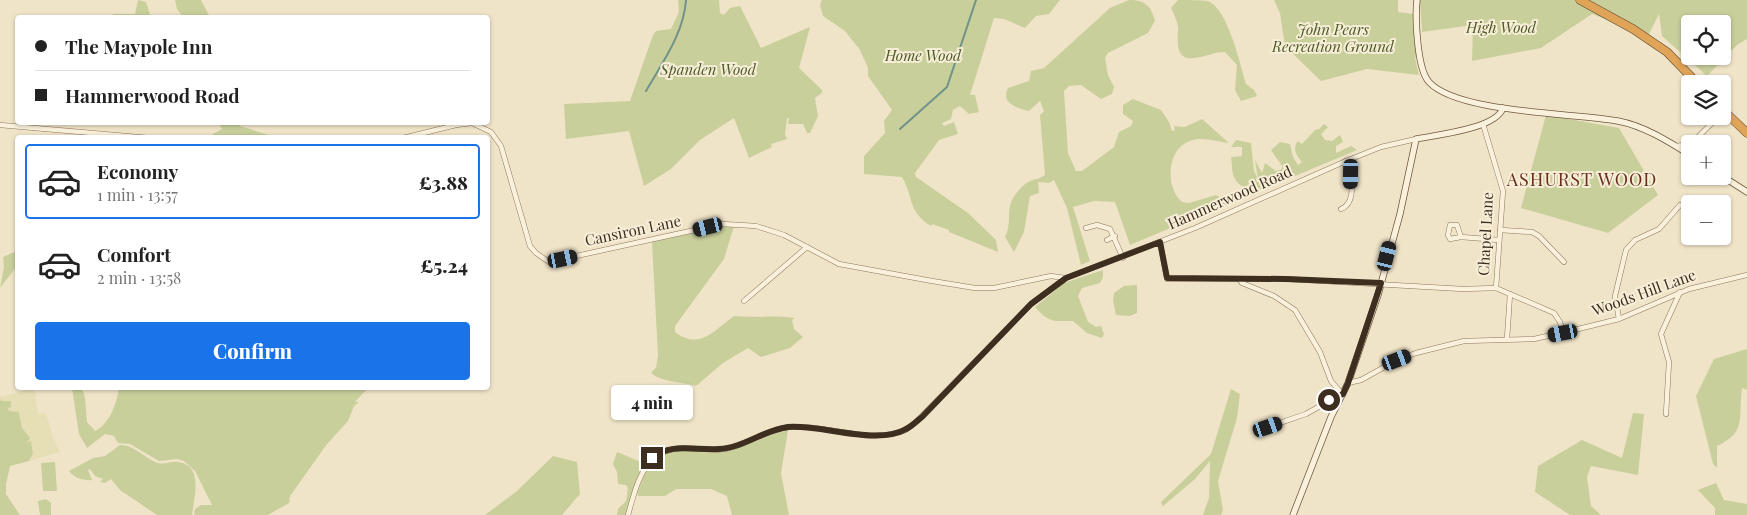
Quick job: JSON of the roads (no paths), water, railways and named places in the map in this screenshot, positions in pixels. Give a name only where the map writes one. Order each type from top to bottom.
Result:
[{"type":"highway","points":[[1580,0],[1633,29],[1666,52],[1689,75]]},
{"type":"highway","points":[[1731,120],[1747,133]]},
{"type":"street","points":[[1417,0],[1422,68],[1428,81],[1442,92],[1503,108],[1619,122],[1641,128],[1681,149]]},
{"type":"street","name":"Hammerwood Road","points":[[628,515],[647,465],[652,458],[664,450],[730,448],[764,434],[789,427],[881,434],[892,434],[908,429],[922,417],[1031,304],[1066,278],[1123,258],[1381,147],[1451,133],[1483,124],[1495,119],[1503,108]]},
{"type":"street","name":"Chapel Lane","points":[[1483,124],[1503,191],[1496,288]]},
{"type":"street","points":[[0,125],[115,135]]},
{"type":"street","name":"Cansiron Lane","points":[[417,135],[463,125]]},
{"type":"street","name":"Cansiron Lane","points":[[476,125],[490,132],[501,146],[530,246],[549,262],[722,224],[756,226],[784,234],[839,264],[975,288],[994,288],[1050,276],[1066,278]]},
{"type":"street","points":[[1700,135],[1709,125]]},
{"type":"street","points":[[1293,515],[1331,417],[1348,383],[1381,283],[1400,214],[1416,139]]},
{"type":"street","points":[[1676,146],[1681,145]]},
{"type":"street","points":[[1341,210],[1347,207],[1351,201],[1351,174],[1346,161]]},
{"type":"street","points":[[1731,182],[1747,192]]},
{"type":"street","points":[[1618,319],[1615,296],[1626,250],[1635,240],[1658,229],[1680,205]]},
{"type":"street","points":[[1086,228],[1102,225],[1110,229],[1115,236],[1123,258]]},
{"type":"street","points":[[1500,230],[1532,232],[1539,236],[1564,262]]},
{"type":"street","points":[[1106,240],[1115,236]]},
{"type":"street","points":[[1461,237],[1499,240]]},
{"type":"street","points":[[1160,242],[1167,278],[1381,283],[1463,289],[1496,288],[1554,313],[1560,322],[1563,333]]},
{"type":"street","points":[[744,301],[806,247]]},
{"type":"street","name":"Woods Hill Lane","points":[[1348,383],[1361,380],[1397,360],[1460,341],[1534,339],[1563,333],[1618,319],[1680,292],[1747,275]]},
{"type":"street","points":[[1239,279],[1242,283],[1274,296],[1295,310],[1320,352],[1331,381],[1342,394]]},
{"type":"street","points":[[1666,414],[1669,362],[1660,334],[1680,292]]},
{"type":"street","points":[[1507,339],[1510,294]]},
{"type":"street","points":[[1256,431],[1306,414],[1342,394]]},
{"type":"waterway","points":[[646,91],[677,36],[686,0]]},
{"type":"waterway","points":[[900,129],[947,87],[976,0]]},
{"type":"district","name":"ASHURST WOOD","points":[[1582,180]]},
{"type":"park label","name":"High Wood","points":[[1501,28]]},
{"type":"park label","name":"John Pears Recreation Ground","points":[[1333,38]]},
{"type":"park label","name":"Home Wood","points":[[923,56]]},
{"type":"park label","name":"Spanden Wood","points":[[708,70]]}]
